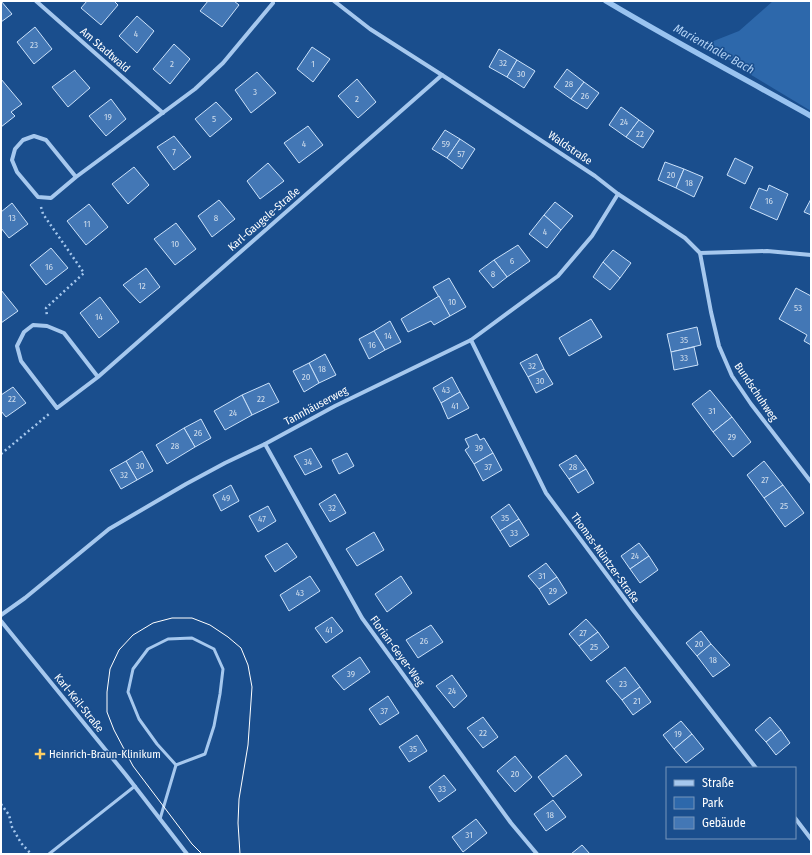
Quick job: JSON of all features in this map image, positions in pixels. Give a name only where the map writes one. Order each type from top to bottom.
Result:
[{"type":"street","name":"Am Stadtwald","points":[[36,1],[163,113]]},
{"type":"street","name":"Waldstraße","points":[[334,1],[370,29],[596,176],[618,194],[685,238],[700,253]]},
{"type":"street","points":[[76,178],[46,140],[34,136],[22,140],[15,149],[12,160],[17,172],[38,197],[51,198],[195,89],[223,63],[273,2]]},
{"type":"street","name":"Karl-Gaugele-Straße","points":[[57,408],[98,377],[442,75]]},
{"type":"street","name":"Tannhäuserweg","points":[[1,615],[25,598],[109,529],[186,484],[265,444],[335,406],[471,340],[558,276],[592,236],[618,194]]},
{"type":"street","points":[[700,253],[767,250],[811,255]]},
{"type":"street","name":"Bundschuhweg","points":[[700,253],[719,346],[732,376],[751,404],[811,482]]},
{"type":"street","points":[[57,408],[21,362],[17,346],[24,332],[33,325],[47,326],[64,333],[98,377]]},
{"type":"street","name":"Thomas-Müntzer-Straße","points":[[471,340],[546,493],[633,610],[755,767]]},
{"type":"street","name":"Florian-Geyer-Weg","points":[[265,444],[362,618],[511,823],[537,854]]},
{"type":"street","name":"Karl-Keil-Straße","points":[[1,621],[135,786],[187,854]]},
{"type":"street","points":[[796,819],[811,839]]},
{"type":"lane","points":[[168,638],[192,638],[214,649],[223,668],[220,694],[214,726],[205,754],[176,765],[157,744],[139,719],[128,692],[133,669],[148,649],[168,638]]},
{"type":"lane","points":[[160,820],[176,765]]},
{"type":"lane","points":[[49,854],[135,786]]},
{"type":"path","points":[[38,197],[43,214],[84,273],[46,308],[47,326]]},
{"type":"path","points":[[1,454],[57,408]]},
{"type":"path","points":[[1,804],[9,815],[12,827],[21,843],[31,854]]},
{"type":"green space","points":[[773,1],[811,1],[811,111],[748,73],[706,44],[739,31]]},
{"type":"building","points":[[1,1],[12,14],[1,22]]},
{"type":"building","points":[[87,1],[114,1],[118,5],[101,25],[81,8]]},
{"type":"building","points":[[208,1],[234,1],[239,5],[222,27],[200,11]]},
{"type":"building","points":[[137,16],[154,31],[137,53],[119,36]]},
{"type":"building","points":[[35,27],[52,49],[34,64],[17,42]]},
{"type":"building","points":[[174,44],[190,59],[170,84],[153,69]]},
{"type":"building","points":[[312,47],[330,59],[313,82],[297,69]]},
{"type":"building","points":[[499,49],[517,60],[507,77],[489,67]]},
{"type":"building","points":[[517,60],[535,71],[524,88],[507,77]]},
{"type":"building","points":[[567,69],[584,82],[571,99],[554,87]]},
{"type":"building","points":[[75,70],[90,88],[68,107],[52,87]]},
{"type":"building","points":[[257,72],[276,93],[251,113],[235,90]]},
{"type":"building","points":[[1,79],[22,104],[11,112],[15,116],[1,127]]},
{"type":"building","points":[[357,79],[376,102],[358,118],[338,96]]},
{"type":"building","points":[[584,82],[599,93],[587,109],[571,99]]},
{"type":"building","points":[[111,99],[126,119],[106,136],[89,116]]},
{"type":"building","points":[[216,102],[232,119],[210,137],[195,119]]},
{"type":"building","points":[[621,107],[639,120],[626,137],[609,125]]},
{"type":"building","points":[[639,120],[654,131],[643,148],[626,137]]},
{"type":"building","points":[[308,126],[323,145],[299,163],[284,143]]},
{"type":"building","points":[[445,130],[460,139],[447,158],[432,149]]},
{"type":"building","points":[[174,136],[191,157],[174,170],[157,147]]},
{"type":"building","points":[[460,139],[475,149],[462,169],[447,158]]},
{"type":"building","points":[[735,158],[753,167],[745,184],[727,175]]},
{"type":"building","points":[[665,162],[684,169],[676,188],[658,180]]},
{"type":"building","points":[[268,163],[284,181],[260,199],[247,181]]},
{"type":"building","points":[[134,167],[149,185],[128,204],[112,184]]},
{"type":"building","points":[[684,169],[703,177],[694,197],[676,188]]},
{"type":"building","points":[[769,185],[788,194],[777,220],[750,208],[759,188],[767,191]]},
{"type":"building","points":[[811,199],[811,215],[804,212]]},
{"type":"building","points":[[219,200],[235,219],[212,237],[198,216]]},
{"type":"building","points":[[555,202],[573,216],[561,230],[544,215]]},
{"type":"building","points":[[12,203],[28,224],[9,238],[1,228],[1,212]]},
{"type":"building","points":[[89,204],[108,227],[86,245],[67,221]]},
{"type":"building","points":[[544,215],[561,230],[547,248],[529,234]]},
{"type":"building","points":[[176,223],[196,249],[175,265],[154,239]]},
{"type":"building","points":[[518,245],[530,261],[507,277],[494,260]]},
{"type":"building","points":[[51,248],[68,268],[46,285],[30,265]]},
{"type":"building","points":[[613,250],[631,263],[620,278],[603,262]]},
{"type":"building","points":[[494,260],[507,277],[493,288],[479,271]]},
{"type":"building","points":[[603,262],[620,278],[610,290],[593,277]]},
{"type":"building","points":[[146,268],[160,287],[140,303],[123,285]]},
{"type":"building","points":[[449,278],[466,307],[450,316],[433,287]]},
{"type":"building","points":[[796,288],[811,296],[811,345],[804,341],[807,335],[779,319]]},
{"type":"building","points":[[1,290],[18,311],[1,323]]},
{"type":"building","points":[[439,296],[450,316],[434,325],[431,321],[408,332],[401,319]]},
{"type":"building","points":[[100,297],[119,322],[99,338],[80,313]]},
{"type":"building","points":[[591,319],[602,337],[569,356],[559,338]]},
{"type":"building","points":[[390,321],[401,342],[385,350],[374,331]]},
{"type":"building","points":[[697,327],[701,345],[671,352],[667,334]]},
{"type":"building","points":[[374,331],[385,350],[369,359],[359,339]]},
{"type":"building","points":[[694,347],[698,365],[674,370],[671,352]]},
{"type":"building","points":[[325,354],[336,375],[319,383],[309,363]]},
{"type":"building","points":[[537,354],[544,369],[528,377],[520,363]]},
{"type":"building","points":[[309,363],[319,383],[304,392],[293,371]]},
{"type":"building","points":[[544,369],[553,384],[536,393],[528,377]]},
{"type":"building","points":[[452,377],[460,392],[441,403],[433,388]]},
{"type":"building","points":[[269,383],[279,402],[252,415],[242,395]]},
{"type":"building","points":[[13,387],[26,403],[6,417],[1,411],[1,395]]},
{"type":"building","points":[[710,390],[732,417],[713,432],[692,404]]},
{"type":"building","points":[[460,392],[469,408],[448,419],[441,403]]},
{"type":"building","points":[[242,395],[252,415],[225,430],[214,411]]},
{"type":"building","points":[[732,417],[751,442],[733,457],[713,432]]},
{"type":"building","points":[[201,419],[211,438],[195,447],[184,428]]},
{"type":"building","points":[[184,428],[195,447],[167,464],[156,445]]},
{"type":"building","points":[[477,434],[480,440],[484,438],[493,453],[474,464],[465,450],[469,447],[465,439]]},
{"type":"building","points":[[311,448],[322,467],[305,475],[294,456]]},
{"type":"building","points":[[142,451],[153,471],[137,480],[126,461]]},
{"type":"building","points":[[347,453],[354,466],[339,474],[332,460]]},
{"type":"building","points":[[493,453],[502,470],[483,481],[474,464]]},
{"type":"building","points":[[576,455],[586,469],[569,479],[559,465]]},
{"type":"building","points":[[126,461],[137,480],[121,489],[110,470]]},
{"type":"building","points":[[764,461],[783,485],[764,498],[747,475]]},
{"type":"building","points":[[586,469],[594,483],[578,493],[569,479]]},
{"type":"building","points":[[231,485],[239,501],[221,511],[213,495]]},
{"type":"building","points":[[783,485],[804,513],[785,527],[764,498]]},
{"type":"building","points":[[335,494],[346,513],[330,522],[319,504]]},
{"type":"building","points":[[509,504],[519,519],[500,531],[491,517]]},
{"type":"building","points":[[268,506],[276,521],[258,532],[249,516]]},
{"type":"building","points":[[519,519],[529,535],[510,547],[500,531]]},
{"type":"building","points":[[374,532],[384,550],[357,566],[346,549]]},
{"type":"building","points":[[287,543],[297,557],[275,572],[265,556]]},
{"type":"building","points":[[639,543],[649,556],[630,569],[621,556]]},
{"type":"building","points":[[649,556],[658,570],[640,583],[630,569]]},
{"type":"building","points":[[546,563],[557,577],[539,589],[528,576]]},
{"type":"building","points":[[310,576],[320,591],[289,611],[280,595]]},
{"type":"building","points":[[401,576],[412,593],[387,612],[375,594]]},
{"type":"building","points":[[557,577],[567,593],[549,605],[539,589]]},
{"type":"building","points":[[332,617],[343,631],[326,643],[315,628]]},
{"type":"building","points":[[586,619],[598,632],[579,646],[569,634]]},
{"type":"building","points":[[431,625],[443,642],[418,658],[406,640]]},
{"type":"building","points":[[701,631],[711,644],[697,656],[686,643]]},
{"type":"building","points":[[598,632],[609,647],[591,661],[579,646]]},
{"type":"building","points":[[711,644],[730,665],[713,677],[697,656]]},
{"type":"building","points":[[360,657],[370,672],[344,690],[332,676]]},
{"type":"building","points":[[625,667],[640,687],[622,700],[606,681]]},
{"type":"building","points":[[452,675],[467,696],[454,708],[436,686]]},
{"type":"building","points":[[640,687],[651,702],[633,715],[622,700]]},
{"type":"building","points":[[388,696],[399,713],[380,725],[369,709]]},
{"type":"building","points":[[483,717],[498,737],[483,748],[467,728]]},
{"type":"building","points":[[770,717],[781,730],[766,742],[755,730]]},
{"type":"building","points":[[681,721],[692,734],[674,749],[663,735]]},
{"type":"building","points":[[781,730],[790,743],[776,755],[766,742]]},
{"type":"building","points":[[692,734],[704,749],[686,763],[674,749]]},
{"type":"building","points":[[417,735],[427,751],[409,762],[399,747]]},
{"type":"building","points":[[566,755],[582,775],[553,797],[538,777]]},
{"type":"building","points":[[515,756],[532,777],[515,792],[497,771]]},
{"type":"building","points":[[444,775],[456,790],[439,802],[429,787]]},
{"type":"building","points":[[553,800],[566,817],[546,831],[534,814]]},
{"type":"building","points":[[476,819],[487,833],[463,852],[452,837]]},
{"type":"building","points":[[582,845],[590,854],[571,854]]},
{"type":"waterway","name":"Marienthaler Bach","points":[[606,1],[811,116]]},
{"type":"tram line","points":[[202,854],[192,844],[133,766],[114,730],[107,712],[107,692],[110,669],[119,650],[133,635],[153,623],[172,618],[192,618],[210,625],[241,648],[248,665],[252,687],[248,745],[239,799],[238,823],[240,854]]},
{"type":"place","name":"Heinrich-Braun-Klinikum","points":[[40,754]]}]
